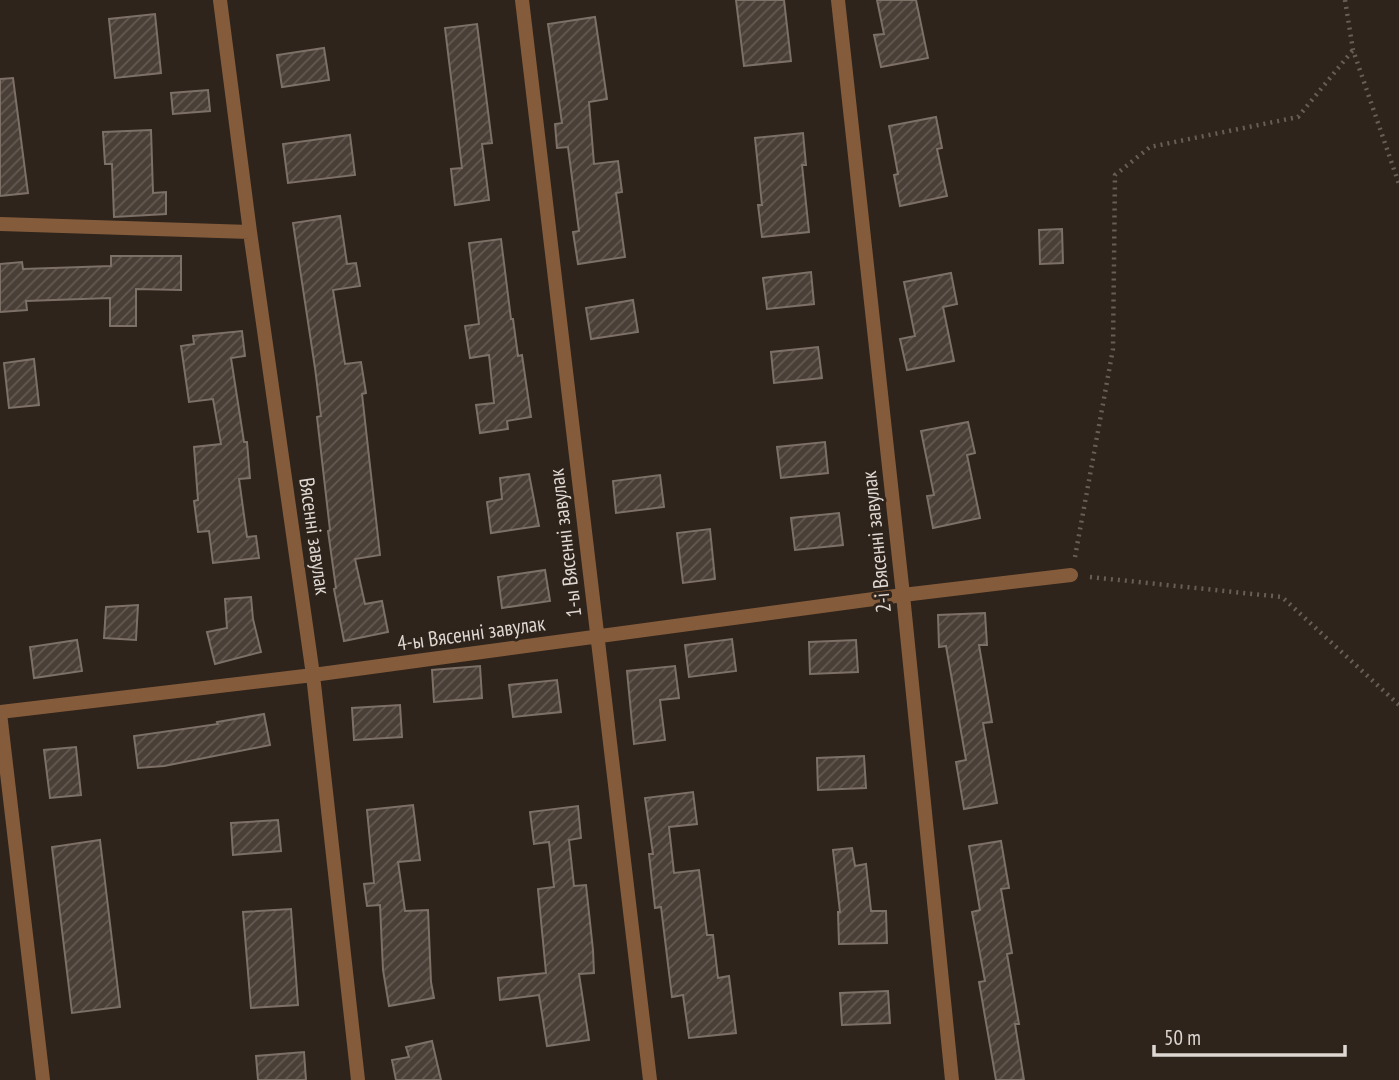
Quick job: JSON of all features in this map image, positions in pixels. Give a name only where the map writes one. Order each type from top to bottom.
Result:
[{"type":"street","name":"Вясенні завулак","points":[[220,0],[313,675],[358,1080]]},
{"type":"street","name":"1-ы Вясенні завулак","points":[[522,0],[650,1080]]},
{"type":"street","name":"2-і Вясенні завулак","points":[[838,0],[903,595],[952,1080]]},
{"type":"street","points":[[0,224],[250,232]]},
{"type":"street","name":"4-ы Вясенні завулак","points":[[0,712],[313,675],[903,595],[1071,575]]},
{"type":"street","points":[[0,712],[43,1080]]},
{"type":"path","points":[[1345,0],[1353,50],[1399,184]]},
{"type":"path","points":[[1353,50],[1298,117],[1150,147],[1115,175],[1113,349],[1071,575],[1282,597],[1399,705]]},
{"type":"building","points":[[736,0],[784,0],[791,61],[744,66]]},
{"type":"building","points":[[877,0],[916,0],[928,58],[881,67],[874,35],[884,34]]},
{"type":"building","points":[[155,14],[161,73],[115,78],[109,19]]},
{"type":"building","points":[[595,17],[607,99],[589,102],[594,164],[618,161],[622,192],[616,193],[625,257],[578,264],[573,232],[579,231],[568,147],[557,148],[555,124],[562,123],[548,24]]},
{"type":"building","points":[[477,24],[492,143],[482,144],[489,200],[455,205],[451,169],[462,168],[445,28]]},
{"type":"building","points":[[324,48],[329,80],[282,87],[277,55]]},
{"type":"building","points":[[13,78],[28,193],[0,196],[0,79]]},
{"type":"building","points":[[208,90],[210,111],[173,114],[171,93]]},
{"type":"building","points":[[936,117],[942,148],[937,149],[947,196],[900,206],[894,175],[898,174],[889,126]]},
{"type":"building","points":[[151,130],[153,193],[166,192],[166,214],[114,217],[112,164],[105,164],[103,132]]},
{"type":"building","points":[[803,133],[806,165],[802,165],[809,232],[762,237],[758,205],[762,205],[755,138]]},
{"type":"building","points":[[350,135],[355,175],[288,183],[283,144]]},
{"type":"building","points":[[340,216],[347,264],[356,263],[360,286],[333,290],[345,364],[361,362],[366,393],[362,394],[380,555],[355,559],[365,604],[382,601],[388,632],[344,641],[334,589],[328,531],[317,417],[321,416],[293,223]]},
{"type":"building","points":[[1062,229],[1063,263],[1040,264],[1039,230]]},
{"type":"building","points":[[501,239],[511,319],[518,356],[522,355],[531,417],[507,421],[508,429],[480,433],[476,405],[494,403],[489,355],[470,358],[465,326],[479,324],[469,243]]},
{"type":"building","points":[[111,256],[181,256],[181,290],[136,289],[136,326],[110,326],[110,298],[26,301],[27,310],[0,312],[0,264],[22,262],[23,269],[111,266]]},
{"type":"building","points":[[811,272],[814,304],[767,309],[763,278]]},
{"type":"building","points":[[951,273],[957,304],[943,307],[954,361],[907,370],[900,339],[915,336],[904,282]]},
{"type":"building","points":[[633,300],[638,332],[591,339],[586,308]]},
{"type":"building","points":[[242,331],[245,356],[231,358],[244,442],[247,442],[250,478],[239,479],[247,537],[256,536],[259,558],[213,563],[209,531],[198,532],[194,501],[198,500],[194,447],[221,444],[213,399],[189,402],[181,346],[194,344],[193,336]]},
{"type":"building","points":[[818,347],[822,378],[774,383],[771,352]]},
{"type":"building","points":[[34,359],[39,405],[9,408],[4,363]]},
{"type":"building","points":[[968,422],[975,453],[967,455],[980,518],[933,528],[927,496],[934,495],[921,431]]},
{"type":"building","points":[[825,442],[828,473],[781,478],[777,447]]},
{"type":"building","points":[[529,474],[539,526],[491,533],[487,502],[502,499],[500,478]]},
{"type":"building","points":[[660,475],[664,507],[616,513],[613,481]]},
{"type":"building","points":[[839,513],[843,545],[795,550],[791,518]]},
{"type":"building","points":[[710,529],[715,579],[683,583],[677,533]]},
{"type":"building","points":[[545,570],[550,601],[502,608],[498,577]]},
{"type":"building","points":[[251,597],[261,652],[215,664],[207,632],[227,628],[225,599]]},
{"type":"building","points":[[138,605],[136,640],[104,638],[106,607]]},
{"type":"building","points":[[985,613],[987,645],[979,645],[992,722],[983,723],[997,803],[964,809],[956,762],[966,760],[946,646],[939,647],[938,615]]},
{"type":"building","points":[[732,639],[736,671],[689,677],[685,645]]},
{"type":"building","points":[[77,640],[82,671],[34,678],[30,647]]},
{"type":"building","points":[[856,640],[858,672],[810,674],[809,642]]},
{"type":"building","points":[[480,666],[482,698],[434,702],[432,670]]},
{"type":"building","points":[[675,666],[679,698],[660,700],[665,740],[634,744],[627,671]]},
{"type":"building","points":[[557,680],[561,712],[513,717],[509,685]]},
{"type":"building","points":[[400,705],[402,737],[354,740],[352,708]]},
{"type":"building","points":[[264,714],[270,745],[164,766],[138,768],[134,736],[218,724],[217,722]]},
{"type":"building","points":[[76,747],[81,795],[50,798],[44,750]]},
{"type":"building","points":[[864,756],[866,788],[818,790],[817,758]]},
{"type":"building","points":[[693,792],[697,824],[669,827],[674,873],[699,870],[707,935],[713,935],[718,978],[729,976],[736,1033],[689,1038],[683,995],[672,997],[661,907],[655,908],[649,854],[653,854],[645,798]]},
{"type":"building","points":[[413,805],[420,860],[398,862],[405,911],[428,910],[434,998],[389,1006],[383,970],[380,905],[367,906],[364,884],[374,883],[367,810]]},
{"type":"building","points":[[578,806],[581,838],[569,840],[574,886],[586,885],[593,950],[594,973],[579,974],[589,1040],[547,1046],[539,995],[500,1000],[498,978],[546,973],[538,889],[554,887],[549,842],[534,844],[530,812]]},
{"type":"building","points":[[278,820],[281,851],[233,855],[231,823]]},
{"type":"building","points":[[100,840],[120,1007],[72,1013],[52,847]]},
{"type":"building","points":[[1001,841],[1009,888],[1001,889],[1012,953],[1007,954],[1019,1024],[1015,1024],[1024,1080],[996,1080],[979,982],[985,981],[972,912],[980,910],[969,846]]},
{"type":"building","points":[[852,848],[855,866],[866,864],[871,911],[886,911],[887,943],[839,944],[840,912],[833,850]]},
{"type":"building","points":[[291,909],[298,1005],[251,1008],[243,912]]},
{"type":"building","points":[[888,991],[890,1023],[842,1025],[840,993]]},
{"type":"building","points":[[432,1041],[441,1080],[396,1080],[392,1060],[409,1057],[406,1047]]},
{"type":"building","points":[[304,1052],[306,1080],[258,1080],[256,1056]]}]
